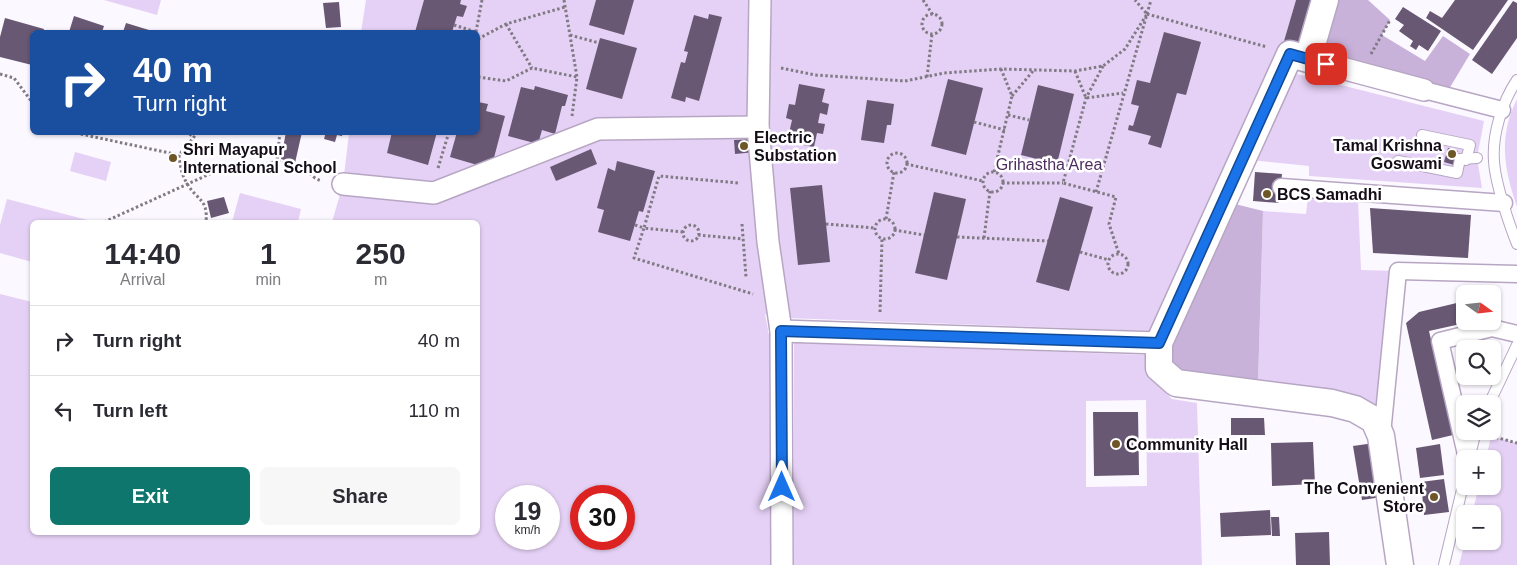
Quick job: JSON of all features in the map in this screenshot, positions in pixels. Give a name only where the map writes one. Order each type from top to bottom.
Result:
[{"type":"street","points":[[760,0],[758,127],[768,242],[781,331],[782,565]]},
{"type":"street","points":[[1325,0],[1159,343],[1159,368],[1176,383],[1332,404],[1355,409],[1374,420],[1382,436]]},
{"type":"street","points":[[1299,56],[1502,110]]},
{"type":"street","points":[[342,184],[434,193],[598,129],[758,127]]},
{"type":"street","points":[[1281,187],[1504,203]]},
{"type":"street","points":[[1400,565],[1382,436],[1398,271],[1517,274]]},
{"type":"street","points":[[1466,450],[1440,341],[1492,328],[1517,334]]},
{"type":"street","points":[[781,331],[1159,343]]},
{"type":"lane","points":[[1517,80],[1502,110],[1495,140],[1494,162],[1517,244]]},
{"type":"lane","points":[[1422,135],[1470,145],[1466,160]]},
{"type":"lane","points":[[1398,161],[1457,173],[1460,158],[1466,160],[1477,158]]},
{"type":"lane","points":[[1493,395],[1517,345]]},
{"type":"lane","points":[[1444,565],[1461,495]]},
{"type":"path","points":[[476,30],[482,0]]},
{"type":"path","points":[[564,0],[577,77],[570,141]]},
{"type":"path","points":[[923,0],[933,15],[939,17],[942,23],[941,29],[932,34]]},
{"type":"path","points":[[1135,0],[1147,14],[1299,56]]},
{"type":"path","points":[[1096,192],[1151,0]]},
{"type":"path","points":[[480,38],[506,24],[565,7]]},
{"type":"path","points":[[1063,183],[1086,98],[1103,66],[1125,49],[1147,14]]},
{"type":"path","points":[[932,34],[925,31],[922,23],[925,18],[933,15]]},
{"type":"path","points":[[1361,74],[1390,20]]},
{"type":"path","points":[[506,24],[532,68]]},
{"type":"path","points":[[454,25],[470,30]]},
{"type":"path","points":[[927,77],[932,34]]},
{"type":"path","points":[[570,35],[599,43]]},
{"type":"path","points":[[760,64],[815,75],[905,81],[944,72],[1001,69],[1074,71],[1103,66]]},
{"type":"path","points":[[480,78],[506,80],[532,68],[577,77]]},
{"type":"path","points":[[1001,69],[1012,96]]},
{"type":"path","points":[[994,172],[1012,96],[1034,70]]},
{"type":"path","points":[[1074,71],[1086,98]]},
{"type":"path","points":[[0,74],[14,78],[30,99]]},
{"type":"path","points":[[1086,98],[1123,93]]},
{"type":"path","points":[[1008,115],[1029,120]]},
{"type":"path","points":[[974,122],[1005,130]]},
{"type":"path","points":[[85,135],[179,155]]},
{"type":"path","points":[[277,161],[280,135]]},
{"type":"path","points":[[434,193],[437,172],[448,135]]},
{"type":"path","points":[[193,136],[179,155],[181,170],[187,184],[203,200],[206,220]]},
{"type":"path","points":[[898,153],[903,156],[906,164],[900,172],[894,172],[889,169],[887,164],[892,154],[898,153]]},
{"type":"path","points":[[108,220],[225,167],[248,170],[277,161],[305,168],[312,178],[329,183],[342,184]]},
{"type":"path","points":[[906,164],[983,180]]},
{"type":"path","points":[[886,219],[894,172]]},
{"type":"path","points":[[994,172],[1001,177],[1001,188],[997,191],[990,191],[984,186],[983,180],[988,173],[994,172]]},
{"type":"path","points":[[739,191],[739,181],[659,176],[634,258],[775,300]]},
{"type":"path","points":[[1002,183],[1063,183],[1116,198],[1109,224],[1119,254],[1127,262],[1126,269],[1122,273],[1115,274],[1110,271],[1108,266],[1109,260],[1119,254]]},
{"type":"path","points":[[984,238],[990,191]]},
{"type":"path","points":[[886,219],[893,224],[894,230],[892,236],[882,239],[876,234],[875,228],[880,220],[886,219]]},
{"type":"path","points":[[741,220],[746,277]]},
{"type":"path","points":[[826,224],[875,228]]},
{"type":"path","points":[[635,225],[644,228],[683,232]]},
{"type":"path","points":[[692,226],[698,229],[698,235],[694,241],[688,241],[684,238],[683,232],[685,228],[692,226]]},
{"type":"path","points":[[894,230],[924,235]]},
{"type":"path","points":[[698,235],[743,239]]},
{"type":"path","points":[[957,237],[1048,241]]},
{"type":"path","points":[[880,312],[882,239]]},
{"type":"path","points":[[1080,252],[1109,260]]},
{"type":"path","points":[[1501,439],[1517,443]]},
{"type":"green space","points":[[104,0],[161,0],[157,15]]},
{"type":"green space","name":"Grihastha Area","points":[[366,0],[1296,0],[1284,41],[1285,45],[1153,331],[786,318],[765,314],[769,335],[771,565],[0,565],[0,294],[30,302],[30,535],[480,535],[480,220],[333,220],[343,184],[349,135],[480,135],[480,30],[361,30]]},
{"type":"green space","points":[[1293,73],[1484,121],[1477,158],[1482,188],[1309,176],[1309,166],[1251,160]]},
{"type":"green space","points":[[1517,99],[1517,207],[1506,166],[1505,140],[1511,113]]},
{"type":"green space","points":[[75,152],[111,162],[106,181],[70,171]]},
{"type":"green space","points":[[240,193],[301,209],[298,220],[233,220]]},
{"type":"green space","points":[[1308,196],[1358,200],[1361,270],[1398,271],[1377,410],[1258,384],[1263,211],[1306,214]]},
{"type":"green space","points":[[7,199],[87,220],[30,220],[30,261],[0,253],[0,225]]},
{"type":"green space","points":[[794,342],[1146,355],[1145,373],[1172,399],[1197,403],[1202,565],[794,565]],"holes":[[[1146,400],[1147,486],[1086,487],[1086,401]]]},
{"type":"green space","points":[[1501,439],[1517,443],[1517,565],[1459,565],[1463,550],[1501,550],[1501,505],[1474,505],[1477,495],[1501,495],[1501,450],[1488,450],[1490,440]]},
{"type":"shaded area","points":[[1331,0],[1368,0],[1390,20],[1382,35],[1425,61],[1443,36],[1470,54],[1449,89],[1317,53]]},
{"type":"shaded area","points":[[1231,203],[1263,211],[1258,384],[1181,374],[1169,363],[1170,339]]},
{"type":"building","points":[[424,0],[461,0],[460,4],[467,6],[463,17],[457,16],[453,30],[416,30]]},
{"type":"building","points":[[596,0],[634,0],[624,35],[589,25]]},
{"type":"building","points":[[1296,0],[1316,0],[1303,47],[1284,41]]},
{"type":"building","points":[[1455,0],[1508,0],[1473,50],[1426,18],[1430,11],[1442,18]]},
{"type":"building","points":[[1513,1],[1517,3],[1517,38],[1492,74],[1472,60]]},
{"type":"building","points":[[339,2],[341,27],[326,28],[323,3]]},
{"type":"building","points":[[1403,7],[1441,31],[1428,51],[1419,45],[1416,50],[1410,46],[1413,41],[1399,31],[1404,25],[1395,19]]},
{"type":"building","points":[[709,14],[722,17],[699,101],[686,97],[685,102],[671,98],[681,62],[685,63],[688,52],[684,51],[694,15],[708,19]]},
{"type":"building","points":[[74,16],[104,26],[103,30],[70,30]]},
{"type":"building","points":[[5,18],[44,29],[30,30],[30,64],[0,57],[0,37]]},
{"type":"building","points":[[126,23],[149,30],[124,30]]},
{"type":"building","points":[[1164,32],[1201,42],[1186,95],[1177,93],[1161,148],[1148,144],[1151,136],[1128,130],[1129,125],[1133,126],[1139,106],[1131,104],[1137,80],[1150,83]]},
{"type":"building","points":[[600,38],[637,48],[622,99],[586,89]]},
{"type":"building","points":[[948,79],[983,88],[966,155],[931,146]]},
{"type":"building","points":[[799,84],[825,89],[822,102],[829,104],[827,115],[820,113],[818,123],[825,124],[823,134],[817,133],[814,147],[787,142],[792,120],[786,118],[789,104],[795,105]]},
{"type":"building","points":[[1038,85],[1074,94],[1057,164],[1021,155]]},
{"type":"building","points":[[535,86],[568,95],[565,106],[562,106],[555,134],[542,130],[538,144],[508,136],[521,87],[534,90]]},
{"type":"building","points":[[867,100],[894,104],[891,125],[887,125],[884,143],[861,140]]},
{"type":"building","points":[[480,102],[488,104],[486,111],[505,116],[491,169],[450,157],[456,135],[480,135]]},
{"type":"building","points":[[285,135],[301,135],[295,163],[281,159]]},
{"type":"building","points":[[325,135],[337,135],[335,142],[324,139]]},
{"type":"building","points":[[391,135],[436,135],[428,165],[387,153]]},
{"type":"building","name":"Electric Substation","points":[[754,139],[755,152],[735,154],[734,140]]},
{"type":"building","name":"Tamal Krishna Goswami","points":[[1448,148],[1458,151],[1454,165],[1444,162]]},
{"type":"building","points":[[591,149],[597,164],[556,181],[550,167]]},
{"type":"building","points":[[617,161],[655,171],[643,212],[639,211],[630,241],[598,232],[604,210],[597,208],[608,168],[615,171]]},
{"type":"building","name":"BCS Samadhi","points":[[1255,172],[1282,174],[1279,203],[1253,201]]},
{"type":"building","points":[[822,185],[830,262],[798,265],[790,188]]},
{"type":"building","points":[[934,192],[966,199],[947,280],[915,273]]},
{"type":"building","points":[[224,197],[229,213],[211,218],[207,201]]},
{"type":"building","points":[[1060,197],[1093,207],[1069,291],[1036,282]]},
{"type":"building","points":[[1370,208],[1471,215],[1468,258],[1373,253]]},
{"type":"building","points":[[1456,303],[1456,325],[1429,331],[1453,435],[1432,440],[1406,323],[1419,312]]},
{"type":"building","name":"Community Hall","points":[[1093,412],[1138,412],[1139,475],[1094,476]]},
{"type":"building","points":[[1231,418],[1264,418],[1265,435],[1231,435]]},
{"type":"building","points":[[1313,442],[1315,484],[1272,486],[1271,443]]},
{"type":"building","points":[[1374,443],[1382,497],[1362,500],[1353,446]]},
{"type":"building","points":[[1440,444],[1444,475],[1420,478],[1416,448]]},
{"type":"building","name":"The Convenient Store","points":[[1444,479],[1449,512],[1424,515],[1421,482]]},
{"type":"building","points":[[1270,510],[1271,535],[1221,537],[1220,513]]},
{"type":"building","points":[[1271,517],[1279,517],[1280,536],[1272,536]]},
{"type":"building","points":[[1329,532],[1330,565],[1296,565],[1295,533]]},
{"type":"place","name":"Electric Substation","points":[[744,146]]},
{"type":"place","name":"Tamal Krishna Goswami","points":[[1452,154]]},
{"type":"place","name":"Shri Mayapur International School","points":[[173,158]]},
{"type":"place","name":"BCS Samadhi","points":[[1267,194]]},
{"type":"place","name":"Community Hall","points":[[1116,444]]},
{"type":"place","name":"The Convenient Store","points":[[1434,497]]},
{"type":"route","points":[[782,487],[781,331],[1159,343],[1290,54],[1326,64]]}]
